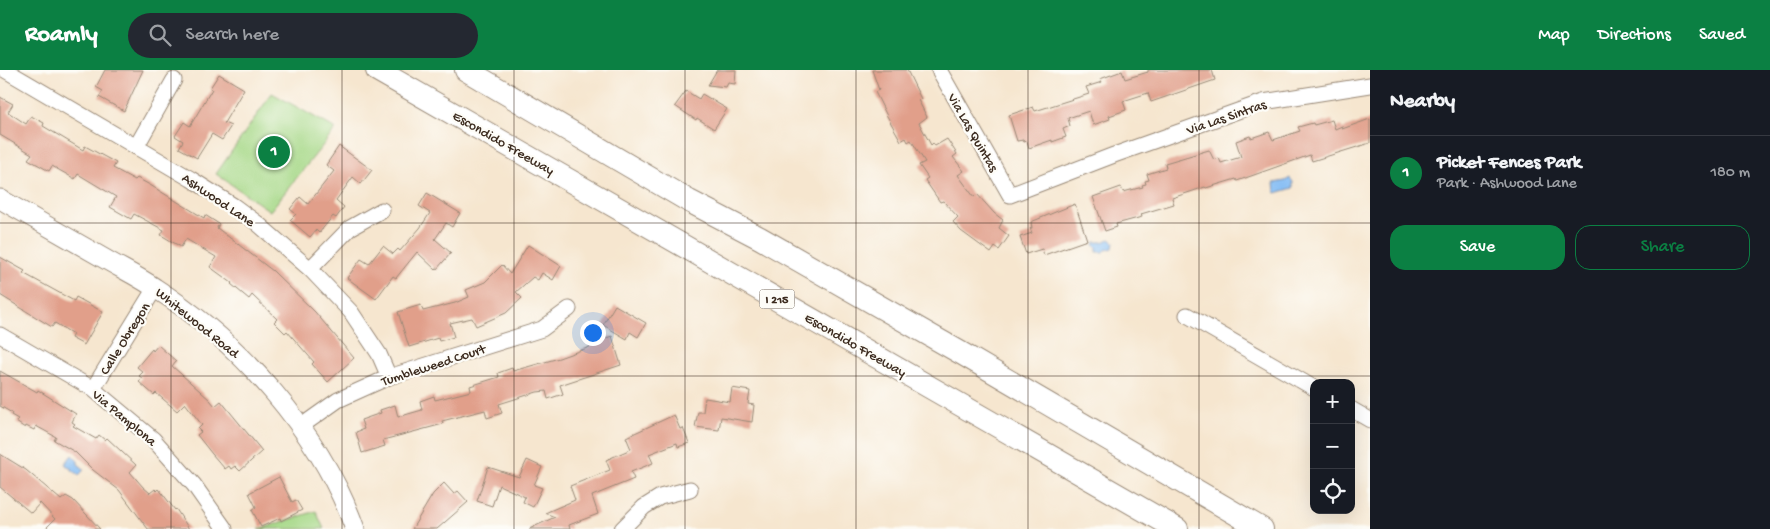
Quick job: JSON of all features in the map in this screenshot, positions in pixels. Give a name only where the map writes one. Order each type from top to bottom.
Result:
[{"type":"highway","name":"Escondido Freeway","points":[[377,70],[1177,529]]},
{"type":"highway","points":[[466,70],[689,200],[760,238],[961,353],[1262,529]]},
{"type":"main road","name":"Whitewood Road","points":[[0,199],[155,288],[216,333],[278,397],[300,427],[324,464],[355,529]]},
{"type":"street","name":"Ashwood Lane","points":[[5,70],[234,206],[257,223],[310,269],[351,312],[379,354],[389,377]]},
{"type":"street","name":"Via Las Quintas","points":[[940,70],[1010,194]]},
{"type":"street","points":[[136,147],[174,80]]},
{"type":"street","name":"Via Las Sintras","points":[[1010,194],[1263,102],[1370,84]]},
{"type":"street","points":[[310,269],[350,228],[382,210]]},
{"type":"street","name":"Calle Obregon","points":[[93,389],[155,288]]},
{"type":"street","name":"Tumbleweed Court","points":[[300,427],[338,400],[389,377],[542,329],[569,309]]},
{"type":"street","points":[[1187,315],[1310,386]]},
{"type":"street","name":"Via Pamplona","points":[[0,335],[93,389],[153,438],[194,485],[225,529]]},
{"type":"street","points":[[1355,411],[1370,420]]},
{"type":"street","points":[[622,529],[644,507],[660,497],[690,489]]},
{"type":"green space","points":[[272,93],[336,129],[270,211],[216,174]]},
{"type":"green space","points":[[316,511],[324,529],[259,529],[266,527]]},
{"type":"water","points":[[1290,178],[1293,182],[1293,188],[1275,192],[1274,183]]},
{"type":"water","points":[[1110,239],[1114,242],[1113,248],[1097,252],[1097,247],[1094,245],[1095,242]]},
{"type":"water","points":[[72,455],[83,468],[79,475],[65,464]]},
{"type":"building","points":[[105,70],[143,70],[124,111],[99,97],[103,91],[96,87]]},
{"type":"building","points":[[717,70],[736,70],[735,84],[728,83],[726,87],[708,85]]},
{"type":"building","points":[[872,70],[907,70],[921,99],[918,100],[927,117],[919,123],[931,145],[933,143],[935,146],[947,139],[957,154],[953,157],[964,171],[958,175],[974,197],[977,194],[1003,220],[999,228],[1009,236],[999,250],[995,247],[991,253],[961,231],[953,222],[958,217],[943,201],[940,202],[925,180],[928,178],[919,165],[925,162],[911,140],[908,142],[906,138],[901,141],[887,116],[875,92],[879,90]]},
{"type":"building","points":[[1148,70],[1212,70],[1215,80],[1151,102],[1148,93],[1123,101],[1126,110],[1109,116],[1110,119],[1093,125],[1089,111],[1068,118],[1070,126],[1063,129],[1066,137],[1052,142],[1052,140],[1029,148],[1027,141],[1017,141],[1009,115],[1033,107],[1035,111],[1089,94],[1086,87],[1102,82],[1100,79],[1122,71],[1125,79],[1148,72]]},
{"type":"building","points":[[219,74],[244,89],[224,123],[231,126],[222,140],[212,134],[197,158],[179,148],[183,141],[175,136],[184,122],[190,126]]},
{"type":"building","points":[[686,91],[699,99],[702,94],[727,109],[714,129],[675,106]]},
{"type":"building","points":[[0,97],[13,104],[8,112],[26,124],[31,116],[44,123],[43,126],[83,150],[85,146],[116,163],[113,168],[135,180],[137,178],[204,218],[205,215],[219,224],[217,228],[273,271],[315,312],[354,358],[328,382],[312,364],[314,362],[287,331],[285,333],[274,322],[277,319],[252,295],[249,299],[232,283],[210,267],[216,257],[186,239],[181,247],[161,235],[164,230],[134,214],[131,219],[110,207],[116,197],[78,174],[75,179],[52,166],[49,171],[28,159],[32,154],[0,135]]},
{"type":"building","points":[[1370,119],[1370,143],[1312,161],[1310,155],[1237,181],[1236,179],[1205,187],[1172,198],[1174,204],[1141,214],[1142,217],[1116,224],[1117,227],[1105,231],[1093,197],[1121,187],[1123,192],[1143,187],[1142,185],[1146,184],[1145,181],[1149,180],[1147,174],[1166,168],[1165,163],[1209,150],[1214,160],[1219,158],[1221,163],[1241,157],[1236,141],[1250,136],[1251,138],[1269,132],[1273,140],[1300,131],[1298,127],[1313,123],[1314,125],[1332,120],[1335,129],[1342,126],[1342,129]]},
{"type":"building","points":[[339,146],[372,170],[361,184],[353,177],[336,200],[344,207],[336,218],[333,216],[319,233],[316,230],[310,237],[290,220],[296,214],[290,209],[300,197],[308,204],[334,171],[326,165]]},
{"type":"building","points":[[427,193],[460,213],[452,227],[446,223],[435,239],[451,253],[436,270],[417,252],[396,278],[393,276],[376,299],[347,278],[361,259],[369,264],[383,246],[393,254],[398,249],[400,251],[430,213],[419,206]]},
{"type":"building","points":[[1075,204],[1087,240],[1044,255],[1042,249],[1026,254],[1020,237],[1032,233],[1030,228],[1032,228],[1031,222]]},
{"type":"building","points":[[528,245],[561,266],[553,280],[542,273],[538,280],[533,277],[516,292],[522,298],[506,313],[476,326],[472,318],[450,323],[454,337],[439,341],[438,338],[409,347],[398,312],[421,305],[423,311],[455,303],[469,297],[466,290],[485,282],[502,265],[510,274]]},
{"type":"building","points":[[0,257],[25,271],[23,273],[74,301],[76,297],[103,312],[84,345],[71,338],[73,334],[55,323],[52,327],[0,295]]},
{"type":"building","points":[[615,305],[646,323],[638,337],[630,332],[627,339],[603,325]]},
{"type":"building","points":[[612,336],[621,365],[560,385],[563,394],[548,399],[546,391],[537,392],[499,404],[502,413],[487,418],[485,410],[442,421],[443,424],[383,440],[385,446],[362,453],[356,432],[364,429],[361,420],[381,413],[380,410],[395,405],[398,417],[422,410],[420,401],[434,396],[435,400],[471,391],[470,386],[499,377],[498,373],[512,368],[513,371],[559,358],[590,347],[589,344]]},
{"type":"building","points":[[158,345],[176,361],[172,366],[215,406],[221,401],[262,451],[240,471],[235,466],[231,469],[229,466],[225,469],[212,454],[197,435],[201,432],[198,429],[202,425],[185,403],[177,411],[156,393],[154,395],[139,382],[142,378],[139,376],[143,372],[137,367],[152,349],[153,351]]},
{"type":"building","points":[[0,371],[37,392],[38,390],[76,414],[72,422],[75,424],[73,426],[96,439],[99,435],[105,440],[107,438],[136,465],[130,472],[143,487],[150,493],[155,489],[157,491],[159,489],[176,509],[189,529],[148,529],[119,490],[93,470],[75,452],[54,440],[56,437],[36,426],[34,430],[26,426],[25,428],[16,422],[18,419],[11,415],[12,413],[0,406]]},
{"type":"building","points":[[732,388],[750,391],[748,404],[754,405],[752,422],[721,417],[719,430],[695,427],[698,412],[703,412],[705,398],[730,402]]},
{"type":"building","points":[[674,415],[680,429],[683,428],[689,443],[678,447],[677,443],[649,454],[653,463],[631,472],[634,479],[592,496],[598,514],[569,525],[570,529],[529,529],[555,517],[545,513],[575,500],[570,486],[610,470],[606,460],[631,449],[626,437]]},
{"type":"building","points":[[0,454],[26,470],[61,500],[66,496],[73,500],[100,529],[45,529],[55,519],[40,503],[31,513],[0,487]]},
{"type":"building","points":[[527,460],[542,467],[534,485],[542,488],[533,507],[523,502],[525,497],[499,485],[492,506],[477,501],[488,467],[519,477]]},
{"type":"building","points":[[279,477],[292,502],[296,500],[302,510],[281,521],[280,518],[261,527],[252,510],[256,507],[249,493]]},
{"type":"building","points":[[444,483],[454,494],[458,491],[468,502],[437,529],[412,529],[433,494]]},
{"type":"place","name":"Picket Fences Park","points":[[274,152]]}]
